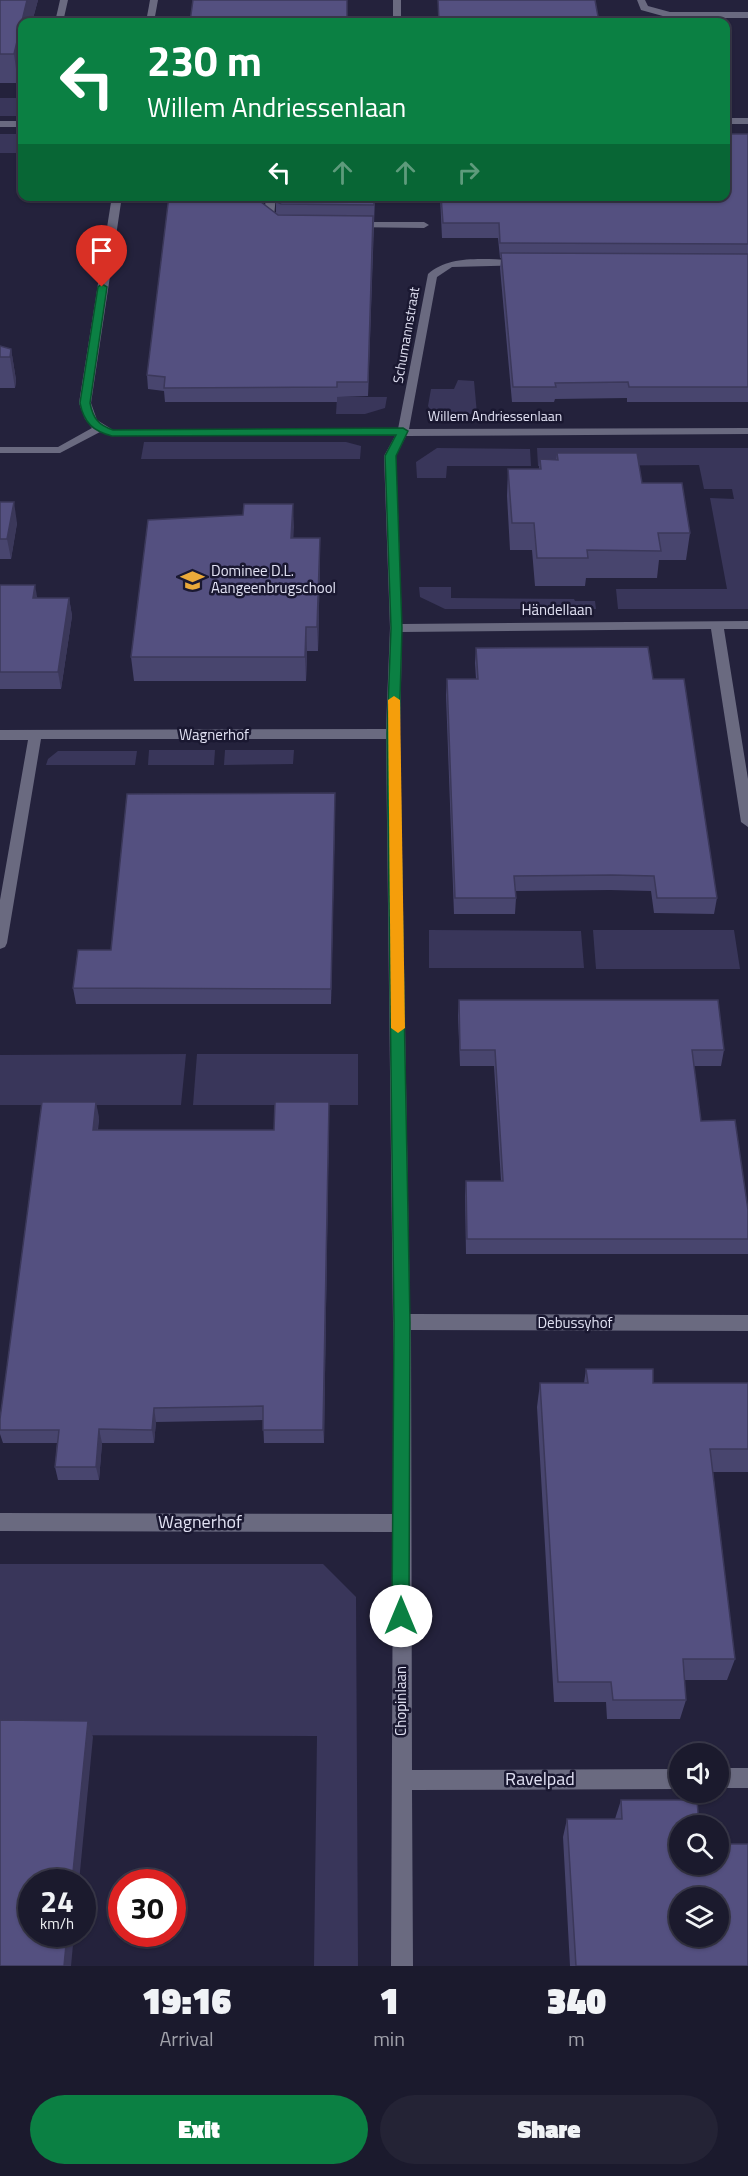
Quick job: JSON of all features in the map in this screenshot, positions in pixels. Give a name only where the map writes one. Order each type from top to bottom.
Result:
[{"type":"street","points":[[59,18],[64,0]]},
{"type":"street","points":[[151,18],[154,0]]},
{"type":"street","points":[[397,0],[397,18]]},
{"type":"street","points":[[641,0],[644,8],[670,15],[748,15]]},
{"type":"street","points":[[730,121],[748,121]]},
{"type":"street","points":[[0,124],[18,124]]},
{"type":"street","points":[[0,450],[60,450],[98,429],[88,417],[85,403],[116,201]]},
{"type":"street","points":[[271,201],[271,220],[290,225]]},
{"type":"street","points":[[346,225],[424,225]]},
{"type":"street","name":"Schumannstraat","points":[[403,431],[432,276],[442,267],[451,264],[532,263]]},
{"type":"street","name":"Willem Andriessenlaan","points":[[98,429],[112,433],[748,431]]},
{"type":"street","name":"Chopinlaan","points":[[402,1966],[400,1523],[402,1322],[393,734],[396,628],[390,456],[403,431]]},
{"type":"street","points":[[717,626],[748,822]]},
{"type":"street","name":"Händellaan","points":[[396,628],[748,626]]},
{"type":"street","name":"Wagnerhof","points":[[0,735],[393,734]]},
{"type":"street","points":[[0,943],[35,735]]},
{"type":"street","name":"Debussyhof","points":[[402,1322],[748,1323]]},
{"type":"street","name":"Wagnerhof","points":[[0,1522],[400,1523]]},
{"type":"street","points":[[729,1779],[748,1778]]},
{"type":"street","name":"Ravelpad","points":[[401,1780],[669,1779]]},
{"type":"shaded area","points":[[0,98],[18,98],[18,116],[0,116]]},
{"type":"shaded area","points":[[0,134],[18,134],[18,153],[0,153]]},
{"type":"shaded area","points":[[458,380],[474,381],[477,414],[433,415],[428,406],[431,389],[454,389]]},
{"type":"shaded area","points":[[337,397],[387,397],[385,408],[365,414],[336,414]]},
{"type":"shaded area","points":[[144,442],[346,442],[361,446],[360,459],[141,459]]},
{"type":"shaded area","points":[[437,448],[530,449],[531,466],[447,466],[446,478],[417,478],[416,462]]},
{"type":"shaded area","points":[[537,448],[748,448],[748,609],[618,609],[616,589],[727,589],[710,498],[734,499],[732,489],[704,489],[699,465],[538,466]]},
{"type":"shaded area","points":[[419,587],[451,587],[451,598],[595,601],[596,609],[445,609],[420,597]]},
{"type":"shaded area","points":[[149,750],[215,750],[214,765],[148,765]]},
{"type":"shaded area","points":[[225,750],[294,750],[293,764],[224,765]]},
{"type":"shaded area","points":[[58,751],[137,751],[135,765],[46,765],[48,759]]},
{"type":"shaded area","points":[[429,930],[581,931],[584,968],[429,968]]},
{"type":"shaded area","points":[[593,930],[734,930],[740,969],[596,969]]},
{"type":"shaded area","points":[[186,1054],[181,1105],[0,1105],[0,1055]]},
{"type":"shaded area","points":[[197,1054],[358,1054],[358,1105],[193,1105]]},
{"type":"shaded area","points":[[0,1564],[323,1564],[356,1597],[358,1966],[314,1966],[317,1736],[0,1735]]},
{"type":"building","points":[[0,0],[27,0],[23,18],[18,18],[18,37],[14,54],[0,54]]},
{"type":"building","points":[[193,0],[347,0],[347,18],[191,18]]},
{"type":"building","points":[[438,0],[595,0],[598,18],[439,18]]},
{"type":"building","points":[[730,134],[748,134],[748,244],[500,243],[499,223],[443,223],[441,201],[730,201]]},
{"type":"building","points":[[168,201],[261,201],[278,215],[373,216],[368,382],[337,382],[337,387],[164,388],[165,377],[147,375]]},
{"type":"building","points":[[276,201],[374,201],[374,205],[281,204]]},
{"type":"building","points":[[501,253],[748,254],[748,387],[629,387],[628,382],[555,383],[556,387],[513,387]]},
{"type":"building","points":[[0,346],[11,349],[10,357],[0,357]]},
{"type":"building","points":[[557,453],[637,453],[642,483],[682,483],[690,533],[658,533],[661,551],[587,550],[588,558],[537,558],[534,523],[512,523],[508,469],[541,469],[540,459],[558,460]]},
{"type":"building","points":[[0,502],[14,502],[7,539],[0,539]]},
{"type":"building","points":[[244,504],[293,504],[291,538],[320,538],[317,627],[306,627],[305,657],[131,657],[148,520],[243,515]]},
{"type":"building","points":[[0,585],[35,585],[33,598],[69,598],[58,672],[0,672]]},
{"type":"building","points":[[648,647],[653,679],[684,679],[717,898],[657,898],[654,876],[612,875],[514,876],[516,898],[455,898],[447,679],[478,679],[476,648]]},
{"type":"building","points":[[335,793],[331,989],[73,988],[78,950],[111,950],[127,794]]},
{"type":"building","points":[[459,1000],[718,1000],[724,1050],[692,1050],[701,1121],[735,1120],[748,1210],[748,1239],[467,1239],[466,1181],[503,1181],[495,1050],[460,1050]]},
{"type":"building","points":[[42,1102],[96,1102],[93,1130],[274,1130],[275,1102],[329,1102],[323,1430],[263,1430],[263,1406],[154,1408],[152,1430],[99,1429],[96,1467],[55,1467],[59,1430],[0,1430]]},
{"type":"building","points":[[586,1369],[653,1369],[653,1383],[748,1383],[748,1449],[710,1449],[735,1659],[683,1659],[686,1700],[613,1700],[611,1682],[558,1682],[540,1383],[588,1383]]},
{"type":"building","points":[[0,1720],[88,1721],[73,1869],[18,1869],[18,1947],[66,1947],[64,1966],[0,1966]]},
{"type":"building","points":[[621,1800],[669,1800],[669,1803],[697,1803],[698,1815],[669,1815],[669,1875],[729,1875],[729,1844],[748,1844],[748,1966],[576,1966],[567,1819],[622,1819]]},
{"type":"slow traffic","points":[[394,700],[398,1028]]},
{"type":"place","name":"Dominee D.L. Aangeenbrugschool","points":[[193,580]]},
{"type":"route","points":[[102,287],[85,403],[88,417],[98,429],[112,433],[403,431],[390,456],[396,628],[393,734],[402,1322],[401,1616]]}]
